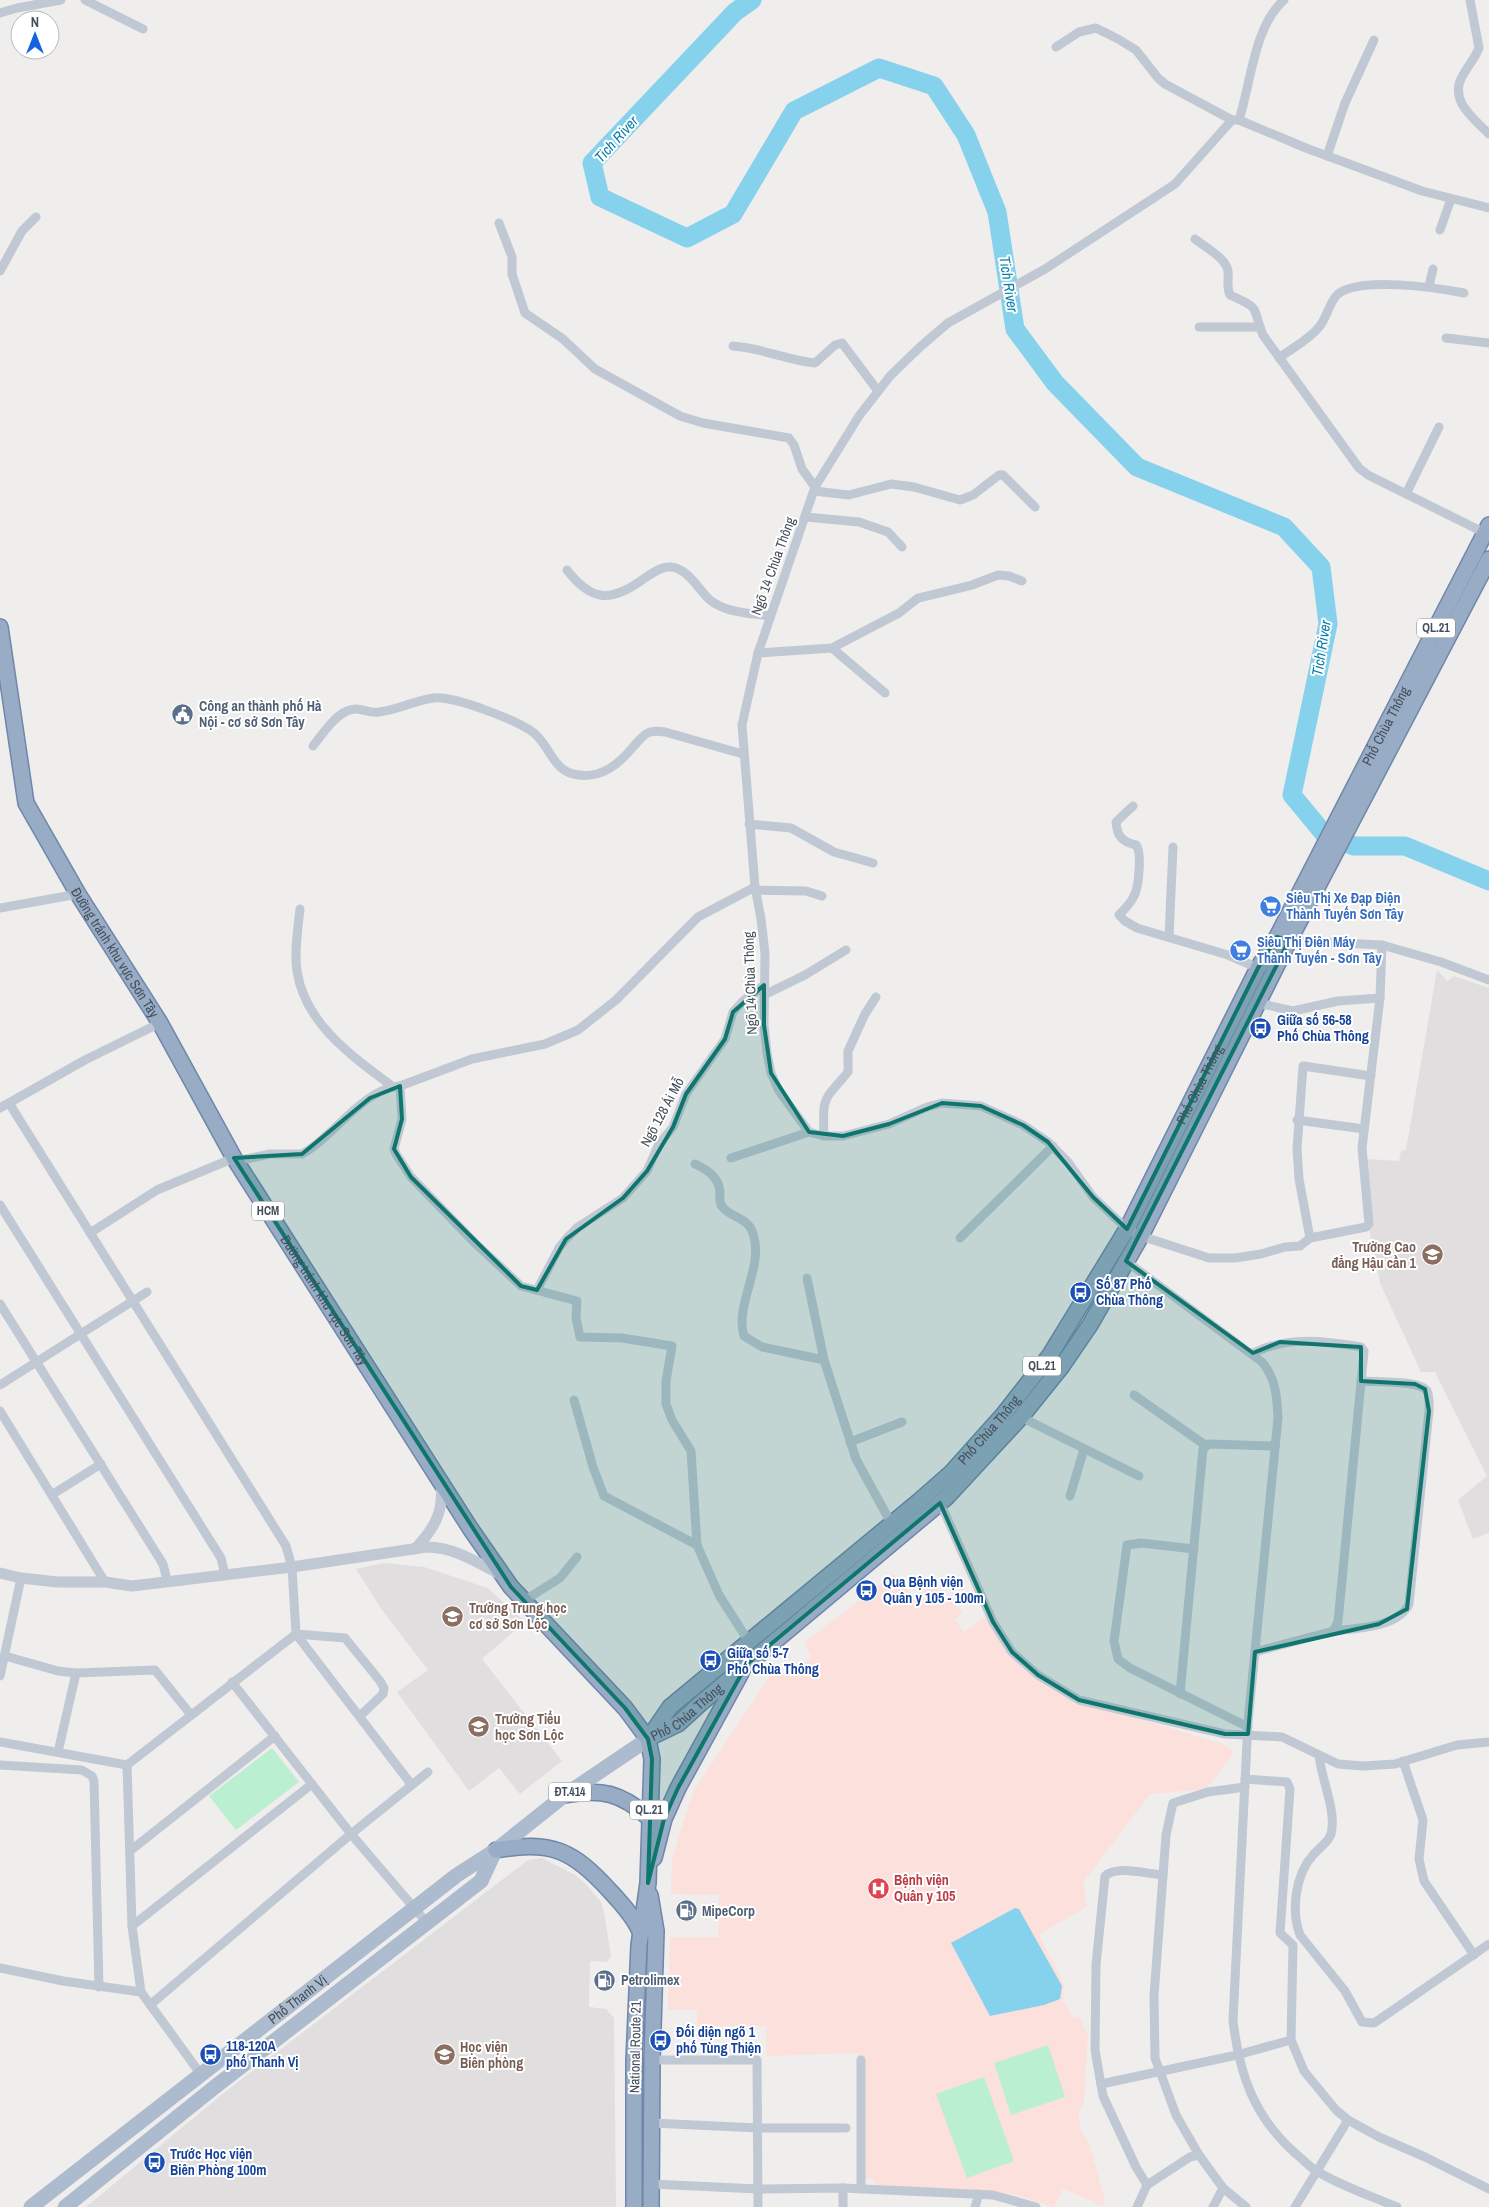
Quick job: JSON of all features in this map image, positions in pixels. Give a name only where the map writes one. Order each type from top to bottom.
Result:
[{"type":"highway","name":"Phố Chùa Thông","points":[[648,1739],[678,1724],[940,1503],[1021,1417],[1062,1366],[1090,1324],[1141,1236],[1258,1003],[1283,939],[1308,891],[1384,730],[1487,529]]},
{"type":"highway","name":"Phố Chùa Thông","points":[[1308,891],[1397,739],[1489,559]]},
{"type":"highway","name":"Đường tránh khu vực Sơn Tây","points":[[0,627],[2,653],[26,803],[78,894],[160,1023],[234,1158],[441,1482],[505,1577],[625,1708],[648,1739]]},
{"type":"highway","name":"Phố Chùa Thông","points":[[648,1739],[670,1707],[934,1488],[1004,1416],[1050,1356],[1127,1229],[1258,968],[1283,939]]},
{"type":"highway","points":[[1050,1356],[1062,1366]]},
{"type":"highway","points":[[754,1637],[770,1645]]},
{"type":"highway","points":[[648,1883],[664,1819],[678,1788],[747,1664]]},
{"type":"highway","name":"QL.21","points":[[648,1739],[652,1759],[648,1883]]},
{"type":"highway","points":[[565,1795],[585,1791],[600,1791],[620,1797],[637,1807],[649,1818]]},
{"type":"highway","points":[[496,1850],[519,1846],[542,1846],[562,1851],[576,1858],[592,1871],[618,1899],[640,1931],[656,1931]]},
{"type":"highway","name":"National Route 21","points":[[634,2207],[634,2061],[640,1931],[648,1883]]},
{"type":"highway","name":"National Route 21","points":[[648,1883],[656,1931],[652,2060],[651,2207]]},
{"type":"main road","name":"Phố Thanh Vị","points":[[31,2207],[457,1876],[496,1850],[565,1795],[648,1739]]},
{"type":"main road","name":"Phố Thanh Vị","points":[[65,2207],[216,2086],[481,1881],[496,1850]]},
{"type":"main road","points":[[202,2076],[216,2086]]},
{"type":"street","points":[[0,13],[61,0]]},
{"type":"street","points":[[85,0],[143,29]]},
{"type":"street","points":[[1235,120],[1273,3],[1284,0]]},
{"type":"street","points":[[1470,0],[1479,48],[1462,77],[1458,93],[1461,104],[1489,134]]},
{"type":"street","points":[[1056,47],[1079,32],[1096,28],[1136,50],[1158,78],[1166,84],[1235,120],[1422,191],[1489,208]]},
{"type":"street","points":[[1327,156],[1345,103],[1374,40]]},
{"type":"street","name":"Ngõ 14 Chùa Thông","points":[[809,1132],[783,1097],[771,1073],[765,1034],[765,953],[755,889],[743,754],[742,715],[758,653],[814,489],[840,444],[878,391],[890,376],[920,347],[948,323],[1045,269],[1175,184],[1235,120]]},
{"type":"street","points":[[1440,230],[1451,199]]},
{"type":"street","points":[[0,271],[22,231],[36,217]]},
{"type":"street","points":[[499,223],[512,257],[512,274],[525,313],[563,339],[595,369],[680,416],[703,423],[789,438],[794,445],[802,469],[814,489],[849,494],[890,484],[914,487],[960,500],[973,495],[999,474],[1003,475],[1035,507]]},
{"type":"street","points":[[1194,239],[1225,263],[1228,270],[1227,286],[1230,295],[1253,306],[1257,312],[1263,335],[1359,468],[1368,475],[1406,494],[1487,529]]},
{"type":"street","points":[[1429,286],[1433,269]]},
{"type":"street","points":[[1279,358],[1318,328],[1334,299],[1342,292],[1372,286],[1429,286],[1464,293]]},
{"type":"street","points":[[1199,327],[1260,327]]},
{"type":"street","points":[[1446,338],[1489,343]]},
{"type":"street","points":[[733,346],[815,363],[835,344],[842,343],[878,391]]},
{"type":"street","points":[[1406,494],[1439,427]]},
{"type":"street","points":[[806,517],[859,522],[888,532],[902,547]]},
{"type":"street","points":[[567,570],[585,591],[604,596],[627,590],[660,569],[674,568],[684,572],[712,602],[720,606],[770,616]]},
{"type":"street","points":[[758,653],[832,648],[899,613],[918,598],[972,586],[998,574],[1022,581]]},
{"type":"street","points":[[832,648],[885,693]]},
{"type":"street","points":[[313,746],[338,718],[348,710],[360,708],[380,712],[442,698],[486,711],[533,732],[547,747],[556,764],[568,773],[577,775],[606,772],[627,755],[644,735],[655,731],[743,754]]},
{"type":"street","points":[[1133,806],[1116,822],[1117,834],[1125,843],[1136,845],[1139,848],[1138,886],[1135,895],[1120,915],[1125,921],[1137,928],[1228,955],[1258,968]]},
{"type":"street","points":[[749,824],[790,828],[834,852],[873,863]]},
{"type":"street","points":[[1170,937],[1173,848]]},
{"type":"street","points":[[90,1233],[157,1190],[234,1158],[241,1160],[270,1154],[302,1154],[355,1110],[396,1086],[472,1059],[545,1044],[578,1030],[616,1000],[698,917],[755,889],[806,891],[822,896]]},
{"type":"street","points":[[0,908],[78,894]]},
{"type":"street","points":[[300,909],[297,969],[311,1012],[338,1041],[396,1086],[402,1118],[394,1149],[412,1177],[476,1244],[521,1286],[577,1301],[577,1325],[580,1337],[622,1338],[672,1346],[666,1381],[666,1404],[672,1420],[691,1451],[697,1545],[719,1595],[754,1637]]},
{"type":"street","points":[[1283,939],[1382,945],[1441,962],[1489,980]]},
{"type":"street","points":[[731,1158],[809,1132],[824,1136],[843,1136],[889,1124],[926,1107],[942,1103],[961,1103],[981,1106],[1001,1113],[1024,1125],[1053,1146],[1068,1162],[1093,1197],[1127,1229],[1141,1236],[1209,1258],[1236,1258],[1262,1254],[1284,1247],[1300,1246],[1310,1238],[1366,1227],[1369,1224],[1363,1170],[1364,1129],[1372,1076],[1380,998],[1382,945]]},
{"type":"street","points":[[764,995],[804,976],[846,950]]},
{"type":"street","name":"Ngõ 128 Ái Mỗ","points":[[537,1290],[558,1248],[566,1239],[578,1227],[623,1198],[647,1171],[660,1144],[673,1128],[686,1094],[724,1039],[733,1012],[764,985]]},
{"type":"street","points":[[824,1136],[824,1102],[828,1094],[848,1072],[848,1051],[865,1014],[876,998]]},
{"type":"street","points":[[1258,1003],[1293,1012],[1338,1001],[1380,998]]},
{"type":"street","points":[[0,1108],[85,1060],[160,1023]]},
{"type":"street","points":[[1310,1238],[1299,1179],[1297,1120],[1303,1066],[1372,1076]]},
{"type":"street","points":[[9,1103],[286,1546],[292,1567],[296,1634],[411,1784]]},
{"type":"street","points":[[1297,1120],[1364,1129]]},
{"type":"street","points":[[960,1238],[1053,1146]]},
{"type":"street","points":[[695,1164],[710,1170],[720,1186],[720,1202],[723,1207],[748,1224],[753,1232],[756,1250],[743,1323],[744,1336],[762,1347],[824,1360]]},
{"type":"street","points":[[0,1205],[221,1558],[225,1576]]},
{"type":"street","points":[[1126,1261],[1253,1353],[1270,1372],[1277,1396],[1275,1446],[1248,1730],[1233,2020],[1237,2055],[1246,2086],[1263,2117],[1288,2147],[1317,2172],[1397,2207]]},
{"type":"street","points":[[807,1278],[824,1360],[850,1442],[856,1459],[892,1523]]},
{"type":"street","points":[[0,1385],[147,1292]]},
{"type":"street","points":[[0,1304],[163,1564],[167,1580]]},
{"type":"street","points":[[1253,1353],[1280,1342],[1330,1342],[1361,1347],[1364,1351],[1338,1622],[1333,1632]]},
{"type":"street","points":[[1255,1652],[1333,1632],[1389,1621],[1398,1616],[1409,1604],[1426,1439],[1428,1394],[1425,1389],[1415,1384],[1361,1381]]},
{"type":"street","points":[[1134,1395],[1206,1445],[1275,1446]]},
{"type":"street","points":[[574,1400],[593,1466],[604,1496],[697,1545]]},
{"type":"street","points":[[0,1411],[53,1494],[105,1582]]},
{"type":"street","points":[[1021,1417],[1139,1476]]},
{"type":"street","points":[[850,1442],[902,1422]]},
{"type":"street","points":[[1180,1694],[1201,1456],[1206,1445]]},
{"type":"street","points":[[1070,1496],[1084,1450]]},
{"type":"street","points":[[53,1494],[101,1464]]},
{"type":"street","points":[[415,1549],[438,1518],[442,1502],[441,1482]]},
{"type":"street","points":[[934,1488],[993,1622],[1012,1652],[1038,1675],[1079,1700],[1226,1734],[1248,1730]]},
{"type":"street","points":[[1194,1549],[1141,1543],[1127,1545],[1114,1641],[1118,1659],[1123,1665],[1248,1730],[1282,1738],[1338,1764],[1363,1766],[1403,1762],[1457,1745],[1489,1742]]},
{"type":"street","points":[[0,1572],[21,1578],[57,1582],[105,1582],[132,1586],[167,1580],[225,1576],[292,1567],[426,1546],[448,1549],[505,1577]]},
{"type":"street","points":[[525,1600],[560,1578],[577,1557]]},
{"type":"street","points":[[0,1676],[21,1578]]},
{"type":"street","points":[[0,1742],[127,1764],[296,1634],[344,1638],[380,1681],[384,1688],[383,1694],[360,1716]]},
{"type":"street","points":[[5,1656],[58,1671],[76,1673],[155,1670],[191,1715]]},
{"type":"street","points":[[58,1752],[76,1673]]},
{"type":"street","points":[[232,1682],[351,1834],[427,1923]]},
{"type":"street","points":[[130,1851],[275,1736]]},
{"type":"street","points":[[1319,1755],[1330,1808],[1332,1828],[1330,1836],[1308,1861],[1299,1882],[1296,1907],[1297,1928],[1300,1935],[1345,1991],[1362,2022],[1374,2023],[1489,1944]]},
{"type":"street","points":[[1403,1762],[1423,1820],[1419,1859],[1424,1881],[1474,1955]]},
{"type":"street","points":[[0,1764],[82,1770],[92,1776],[94,1781],[99,1987]]},
{"type":"street","points":[[127,1764],[132,1926],[141,1992],[202,2076]]},
{"type":"street","points":[[150,2005],[351,1834],[428,1772]]},
{"type":"street","points":[[1246,2207],[1223,2188],[1199,2155],[1176,2115],[1155,2058],[1154,1996],[1166,1834],[1173,1803],[1245,1783],[1287,1782],[1290,1789],[1280,1933],[1293,1945],[1290,1989],[1290,2040],[1304,2071],[1336,2110],[1348,2120],[1489,2189]]},
{"type":"street","points":[[132,1926],[312,1784]]},
{"type":"street","points":[[1147,2185],[1136,2167],[1103,2096],[1095,2050],[1096,1984],[1105,1876],[1109,1872],[1117,1871],[1163,1876]]},
{"type":"street","points":[[0,1968],[99,1987],[141,1992]]},
{"type":"street","points":[[1101,2084],[1237,2055],[1290,2040]]},
{"type":"street","points":[[652,2060],[757,2060],[758,2207]]},
{"type":"street","points":[[861,2060],[861,2189]]},
{"type":"street","points":[[1296,2207],[1348,2120]]},
{"type":"street","points":[[652,2122],[758,2128],[846,2128]]},
{"type":"street","points":[[1137,2207],[1147,2185],[1190,2157],[1199,2155]]},
{"type":"street","points":[[651,2184],[758,2189],[843,2188],[979,2194],[993,2195],[1032,2206]]},
{"type":"street","points":[[843,2188],[843,2207]]},
{"type":"street","points":[[1213,2207],[1223,2188]]},
{"type":"street","points":[[975,2207],[979,2194]]},
{"type":"highlighted area","points":[[1277,937],[1289,941],[1126,1261],[1253,1353],[1280,1342],[1361,1347],[1361,1381],[1415,1384],[1425,1389],[1429,1411],[1407,1609],[1379,1624],[1255,1652],[1248,1734],[1225,1734],[1079,1700],[1038,1675],[1012,1652],[993,1622],[940,1503],[747,1664],[678,1788],[664,1819],[648,1883],[652,1759],[648,1739],[625,1708],[511,1587],[234,1158],[302,1154],[370,1098],[400,1086],[402,1119],[394,1149],[411,1177],[521,1286],[537,1290],[566,1239],[623,1198],[647,1171],[673,1127],[686,1094],[725,1039],[733,1012],[764,985],[764,1025],[771,1073],[809,1132],[843,1136],[889,1124],[942,1103],[981,1106],[1023,1125],[1048,1142],[1093,1197],[1127,1229],[1258,968]]},
{"type":"shaded area","name":"Trường Cao đẳng Hậu cần 1","points":[[1437,970],[1447,981],[1454,976],[1489,988],[1489,1533],[1473,1539],[1458,1500],[1487,1476],[1435,1372],[1421,1372],[1380,1283],[1369,1228],[1367,1159],[1399,1161],[1401,1151],[1406,1150]]},
{"type":"shaded area","points":[[384,1563],[424,1567],[488,1588],[525,1622],[482,1659],[562,1761],[520,1794],[499,1768],[469,1791],[397,1692],[428,1670],[382,1610],[356,1569]]},
{"type":"shaded area","name":"Bệnh viện Quân y 105","points":[[894,1574],[915,1600],[921,1595],[917,1589],[930,1580],[962,1612],[955,1620],[964,1632],[987,1616],[1011,1653],[1079,1702],[1221,1743],[1231,1749],[1232,1756],[1206,1789],[1150,1794],[1083,1883],[1087,1906],[1039,1935],[1064,1985],[1063,2001],[1073,2018],[1078,2015],[1088,2035],[1084,2102],[1078,2113],[1081,2130],[1089,2143],[1105,2200],[1103,2206],[1063,2189],[1054,2207],[1052,2207],[1017,2195],[997,2192],[876,2185],[873,2178],[863,2179],[858,2053],[767,2056],[766,2026],[697,2026],[697,2010],[668,2010],[670,1937],[718,1937],[719,1895],[671,1894],[672,1859],[693,1792],[775,1668],[785,1677],[811,1658],[805,1642]]},
{"type":"shaded area","name":"Học viện Biên phòng","points":[[542,1858],[575,1875],[585,1883],[601,1902],[605,1917],[611,1957],[607,1962],[590,1961],[589,2007],[606,2009],[614,2018],[616,2207],[86,2207],[225,2092],[528,1860]]},
{"type":"green space","points":[[272,1748],[299,1782],[236,1830],[209,1796]]},
{"type":"green space","points":[[1048,2045],[1065,2097],[1011,2115],[994,2063]]},
{"type":"green space","points":[[984,2077],[1014,2161],[967,2178],[936,2094]]},
{"type":"water","points":[[1015,1908],[1019,1909],[1062,1986],[1060,1999],[1044,2005],[990,2016],[951,1943]]},
{"type":"waterway","name":"Tich River","points":[[752,0],[735,12],[592,163],[600,197],[687,238],[733,214],[794,111],[879,68],[934,86],[966,135],[997,212],[1015,329],[1055,383],[1137,467],[1284,527],[1321,567],[1328,624],[1292,795],[1325,835],[1354,846],[1405,846],[1489,881]]},
{"type":"place","name":"Công an thành phố Hà Nội - cơ sở Sơn Tây","points":[[183,714]]},
{"type":"place","name":"Siêu Thị Xe Đạp Điện Thành Tuyến Sơn Tây","points":[[1270,906]]},
{"type":"place","name":"Siêu Thị Điện Máy Thành Tuyến - Sơn Tây","points":[[1241,950]]},
{"type":"place","name":"Giữa số 56-58 Phố Chùa Thông","points":[[1261,1028]]},
{"type":"place","name":"Trường Cao đẳng Hậu cần 1","points":[[1432,1255]]},
{"type":"place","name":"Số 87 Phố Chùa Thông","points":[[1080,1292]]},
{"type":"place","name":"Qua Bệnh viện Quân y 105 - 100m","points":[[867,1590]]},
{"type":"place","name":"Trường Trung học cơ sở Sơn Lộc","points":[[453,1616]]},
{"type":"place","name":"Giữa số 5-7 Phố Chùa Thông","points":[[711,1661]]},
{"type":"place","name":"Trường Tiểu học Sơn Lộc","points":[[479,1727]]},
{"type":"place","name":"Bệnh viện Quân y 105","points":[[878,1888]]},
{"type":"place","name":"MipeCorp","points":[[686,1911]]},
{"type":"place","name":"Petrolimex","points":[[605,1980]]},
{"type":"place","name":"Đối diện ngõ 1 phố Tùng Thiện","points":[[660,2040]]},
{"type":"place","name":"118-120A phố Thanh Vị","points":[[210,2054]]},
{"type":"place","name":"Học viện Biên phòng","points":[[444,2055]]},
{"type":"place","name":"Trước Học viện Biên Phòng 100m","points":[[154,2162]]}]
